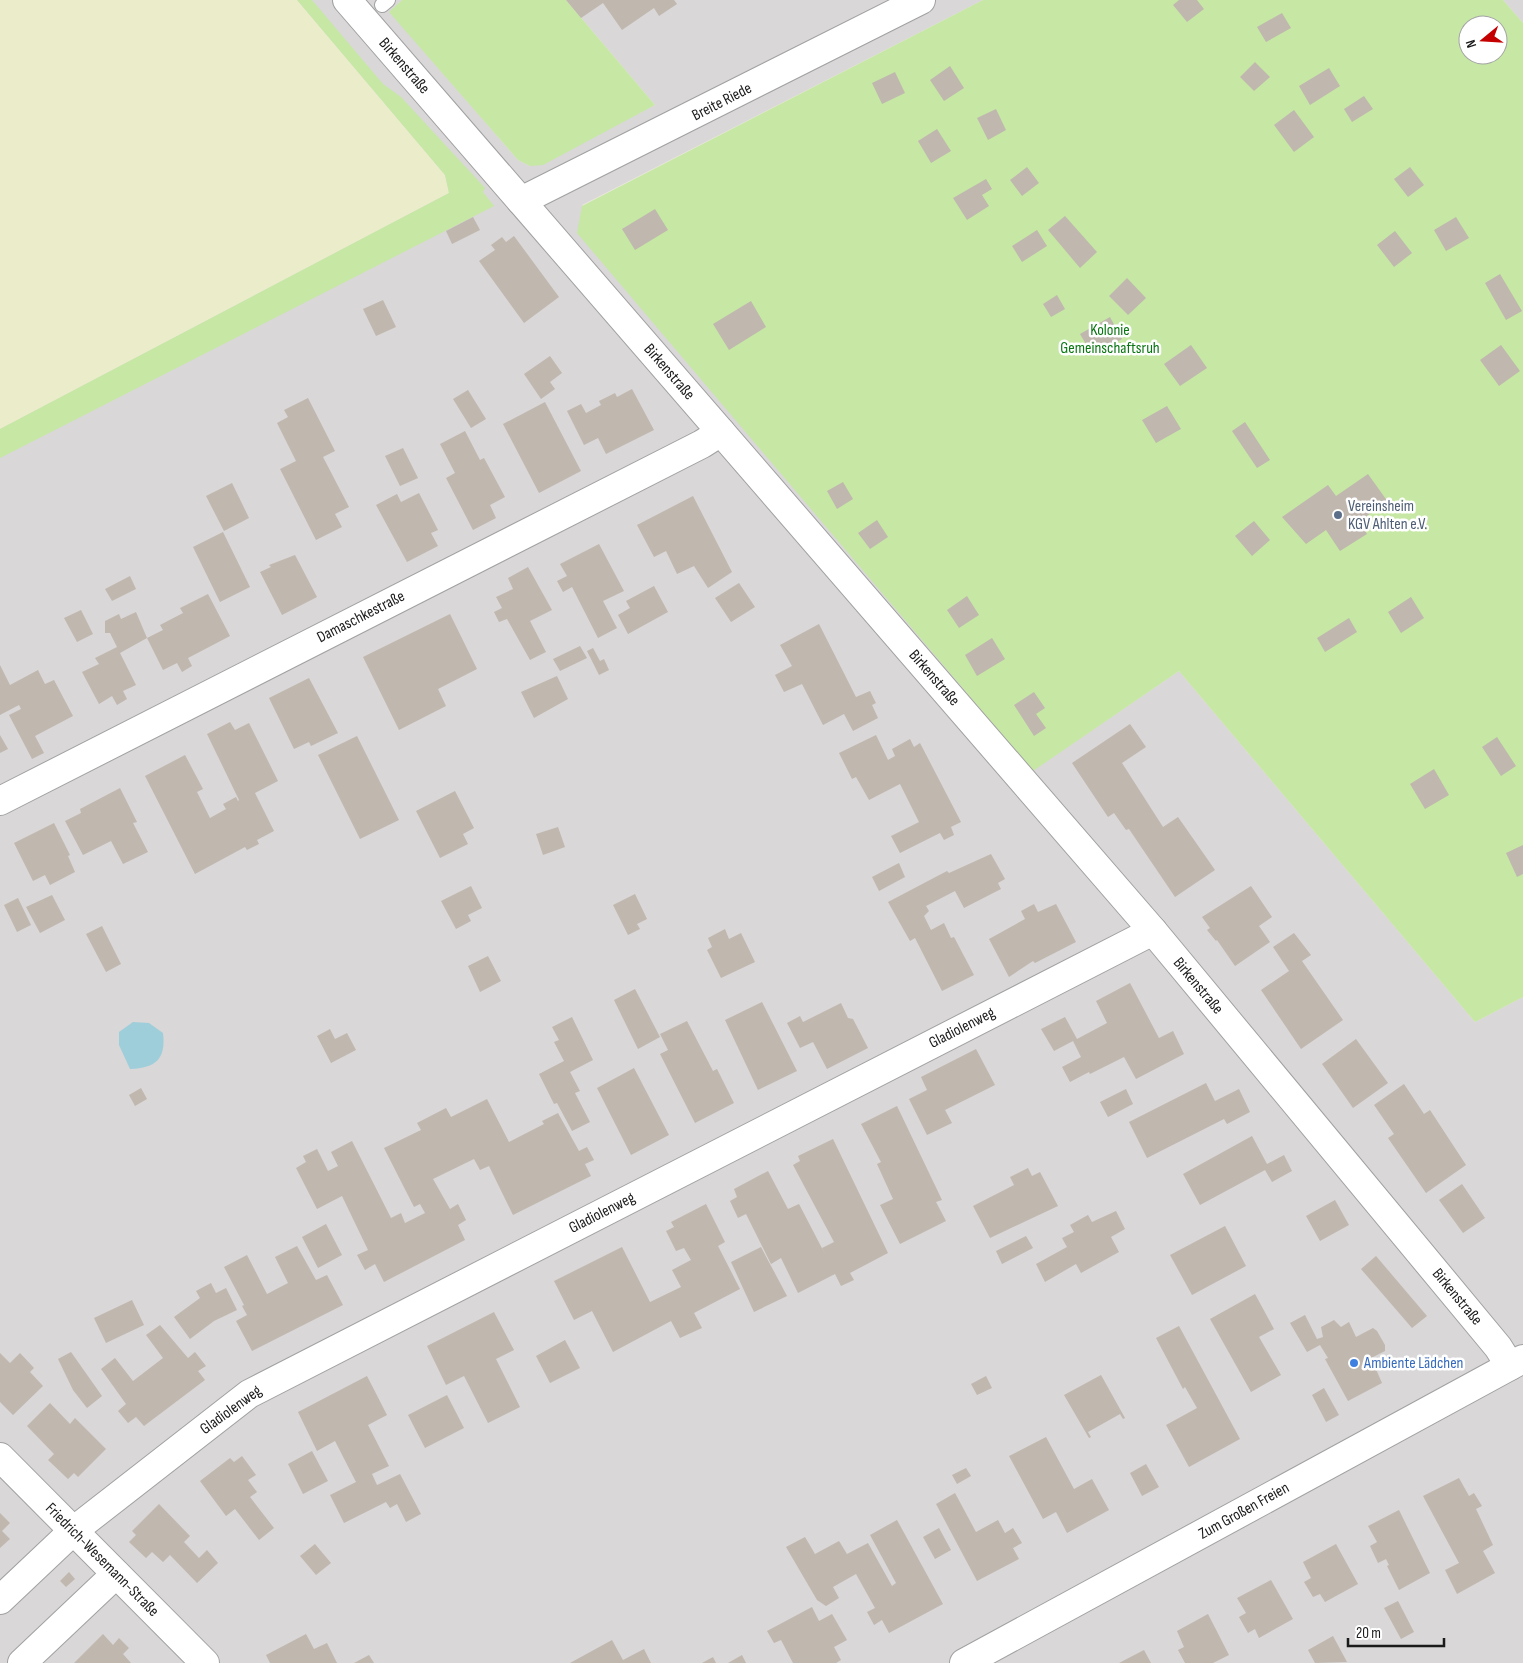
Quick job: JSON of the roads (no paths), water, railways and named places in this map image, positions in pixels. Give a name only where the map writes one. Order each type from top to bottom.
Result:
[{"type":"street","name":"Birkenstraße","points":[[347,0],[1153,931],[1498,1347],[1516,1363]]},
{"type":"street","name":"Breite Riede","points":[[522,201],[921,0]]},
{"type":"street","name":"Damaschkestraße","points":[[0,801],[675,458],[722,432]]},
{"type":"street","name":"Gladiolenweg","points":[[0,1600],[73,1531],[249,1394],[1153,931]]},
{"type":"street","name":"Zum Großen Freien","points":[[964,1663],[1516,1363]]},
{"type":"street","name":"Friedrich-Wesemann-Straße","points":[[0,1456],[206,1663]]},
{"type":"street","points":[[22,1663],[116,1574]]},
{"type":"water","points":[[133,1022],[149,1023],[163,1033],[164,1042],[161,1056],[147,1067],[130,1069],[119,1045],[119,1032]]},
{"type":"place","name":"Vereinsheim KGV Ahlten e.V.","points":[[1338,515]]},
{"type":"place","name":"Ambiente Lädchen","points":[[1354,1363]]},
{"type":"park label","name":"Kolonie Gemeinschaftsruh","points":[[1110,339]]}]
